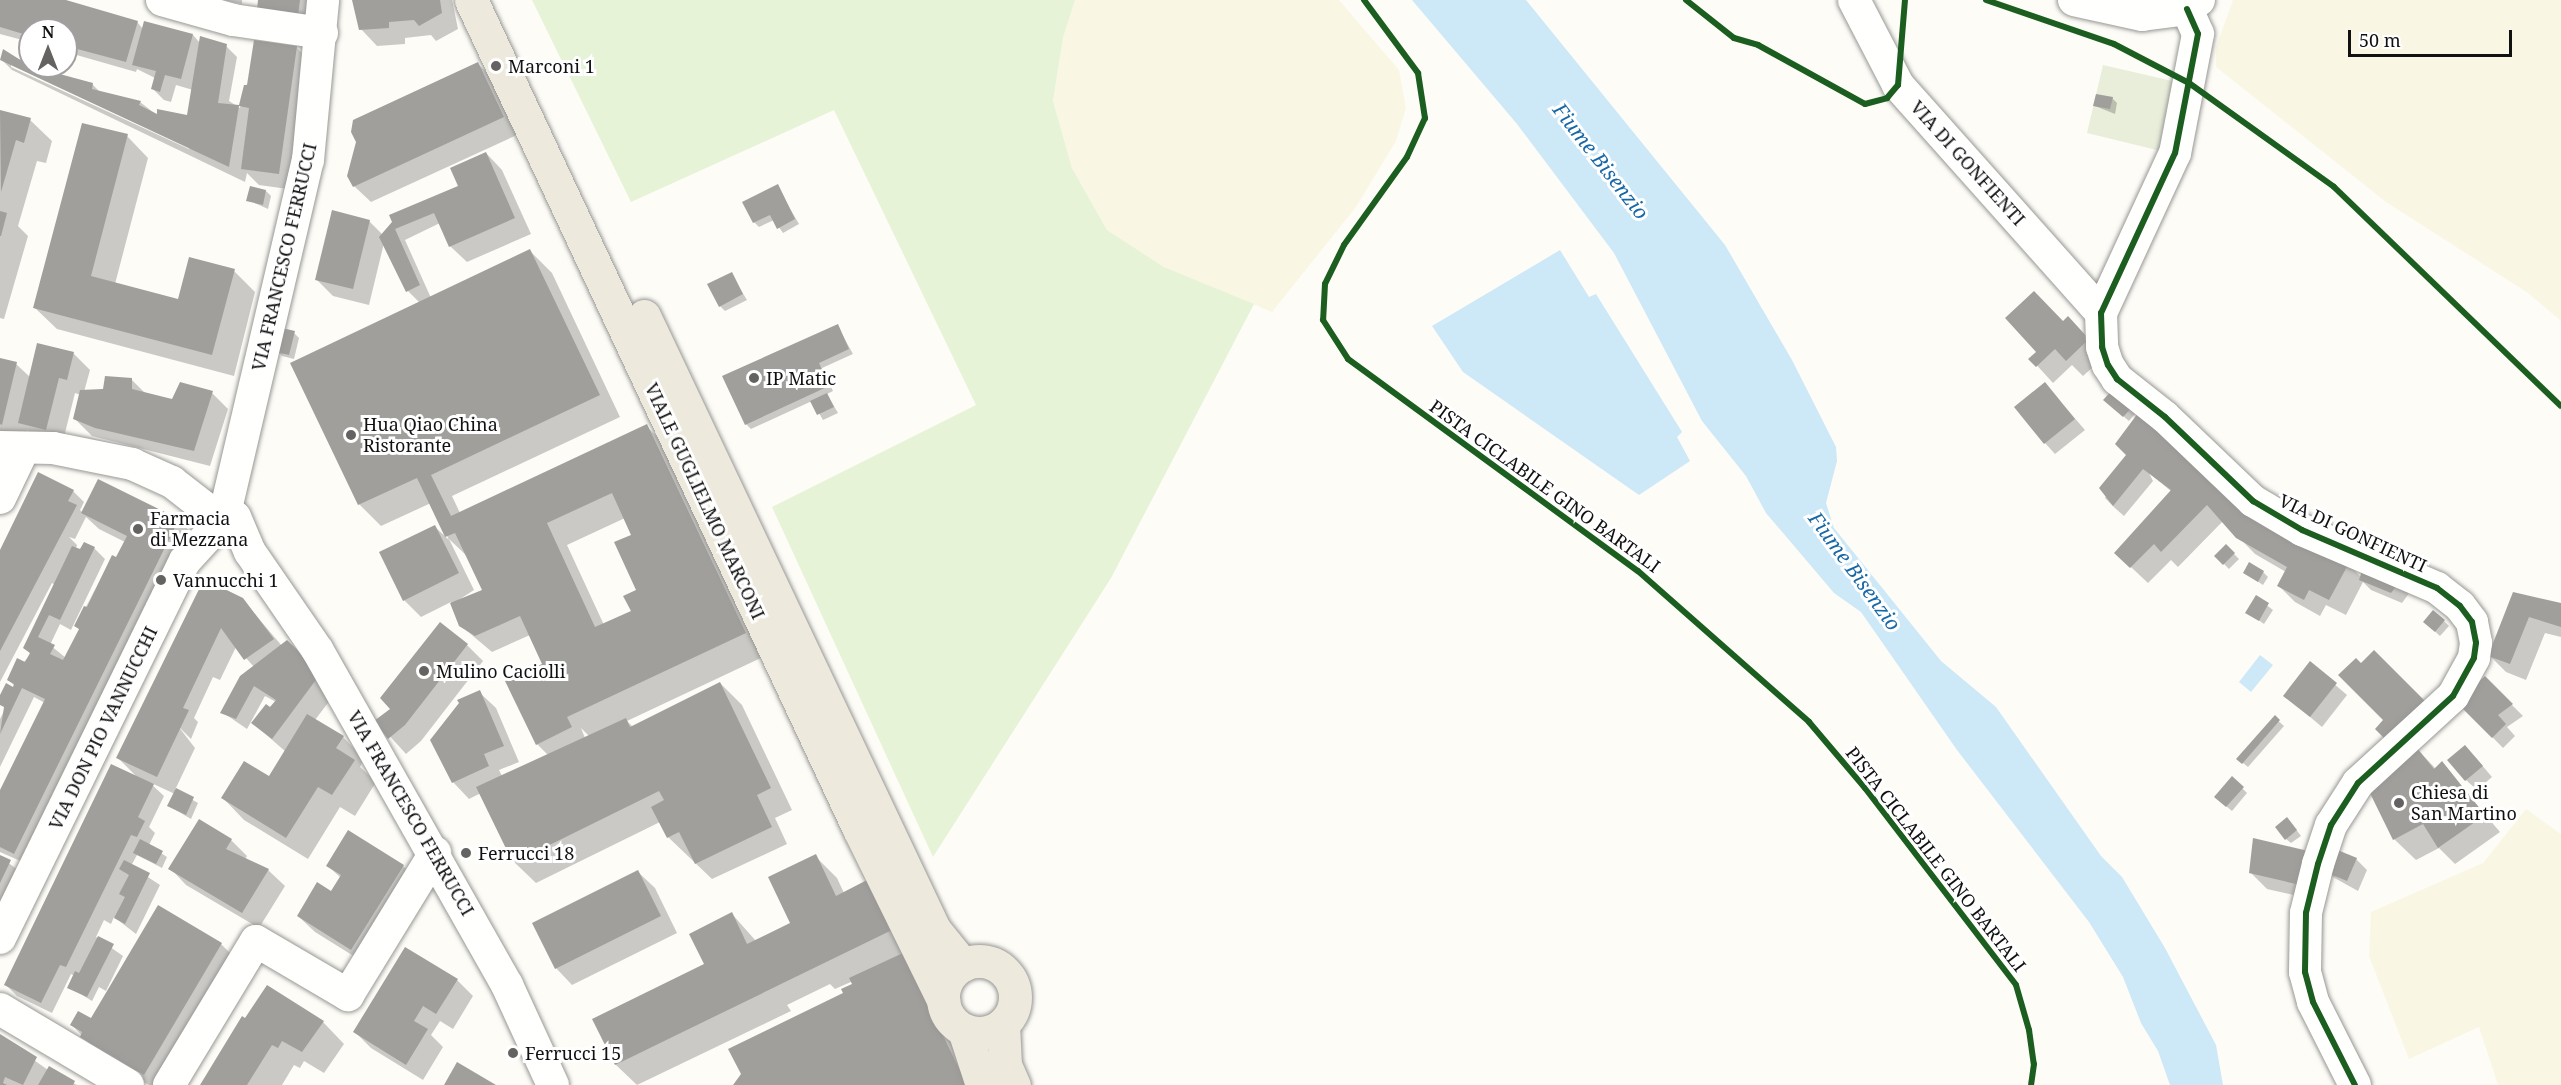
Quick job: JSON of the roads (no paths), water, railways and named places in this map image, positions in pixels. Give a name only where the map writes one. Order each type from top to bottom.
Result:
[{"type":"main road","name":"VIALE GUGLIELMO MARCONI","points":[[471,0],[859,829],[943,1000],[946,1011],[963,1030],[982,1085]]},
{"type":"main road","name":"VIALE GUGLIELMO MARCONI","points":[[494,0],[934,929],[963,965]]},
{"type":"main road","points":[[943,1000],[945,985],[963,965],[986,962],[1002,969],[1011,980],[1014,1006],[1003,1024],[988,1032],[963,1030]]},
{"type":"main road","points":[[1003,1024],[1005,1065],[1014,1085]]},
{"type":"street","points":[[162,0],[233,20],[323,10]]},
{"type":"street","name":"VIA DI GONFIENTI","points":[[1854,0],[1898,85],[2101,313]]},
{"type":"street","points":[[2073,0],[2142,15],[2193,5]]},
{"type":"street","name":"VIA DI GONFIENTI","points":[[2193,5],[2198,34],[2175,153],[2101,313],[2102,347],[2117,379],[2165,417],[2253,501],[2302,530],[2437,588],[2460,606],[2472,622],[2474,658],[2453,696],[2358,783],[2331,825],[2318,864],[2306,913],[2305,972],[2313,1002],[2355,1085]]},
{"type":"street","name":"VIA FRANCESCO FERRUCCI","points":[[323,10],[308,160],[235,471],[226,522],[250,552],[318,651],[435,853],[507,985],[553,1085]]},
{"type":"street","points":[[0,498],[12,447],[97,454],[132,464],[172,482],[226,522]]},
{"type":"street","name":"VIA DON PIO VANNUCCHI","points":[[0,938],[185,561],[226,522]]},
{"type":"street","points":[[169,1085],[256,941],[348,995],[435,853]]},
{"type":"street","points":[[0,1009],[128,1085]]},
{"type":"water","name":"Fiume Bisenzio","points":[[1412,0],[1526,0],[1725,245],[1792,360],[1836,447],[1837,461],[1826,503],[1834,528],[1941,661],[1996,707],[2101,856],[2122,877],[2165,948],[2216,1045],[2223,1085],[2170,1085],[2158,1051],[2141,1023],[2123,977],[2089,922],[1957,750],[1861,612],[1834,593],[1766,513],[1746,476],[1702,421],[1614,253],[1517,124]]},
{"type":"water","points":[[1560,250],[1589,297],[1596,294],[1682,432],[1677,437],[1690,461],[1639,495],[1463,372],[1432,326]]},
{"type":"water","points":[[2260,655],[2273,665],[2251,692],[2239,682]]},
{"type":"place","name":"Marconi 1","points":[[496,66]]},
{"type":"place","name":"IP Matic","points":[[754,378]]},
{"type":"place","name":"Hua Qiao China Ristorante","points":[[351,435]]},
{"type":"place","name":"Farmacia di Mezzana","points":[[138,529]]},
{"type":"place","name":"Vannucchi 1","points":[[161,580]]},
{"type":"place","name":"Mulino Caciolli","points":[[424,671]]},
{"type":"place","name":"Chiesa di San Martino","points":[[2399,803]]},
{"type":"place","name":"Ferrucci 18","points":[[466,853]]},
{"type":"place","name":"Ferrucci 15","points":[[513,1053]]}]
